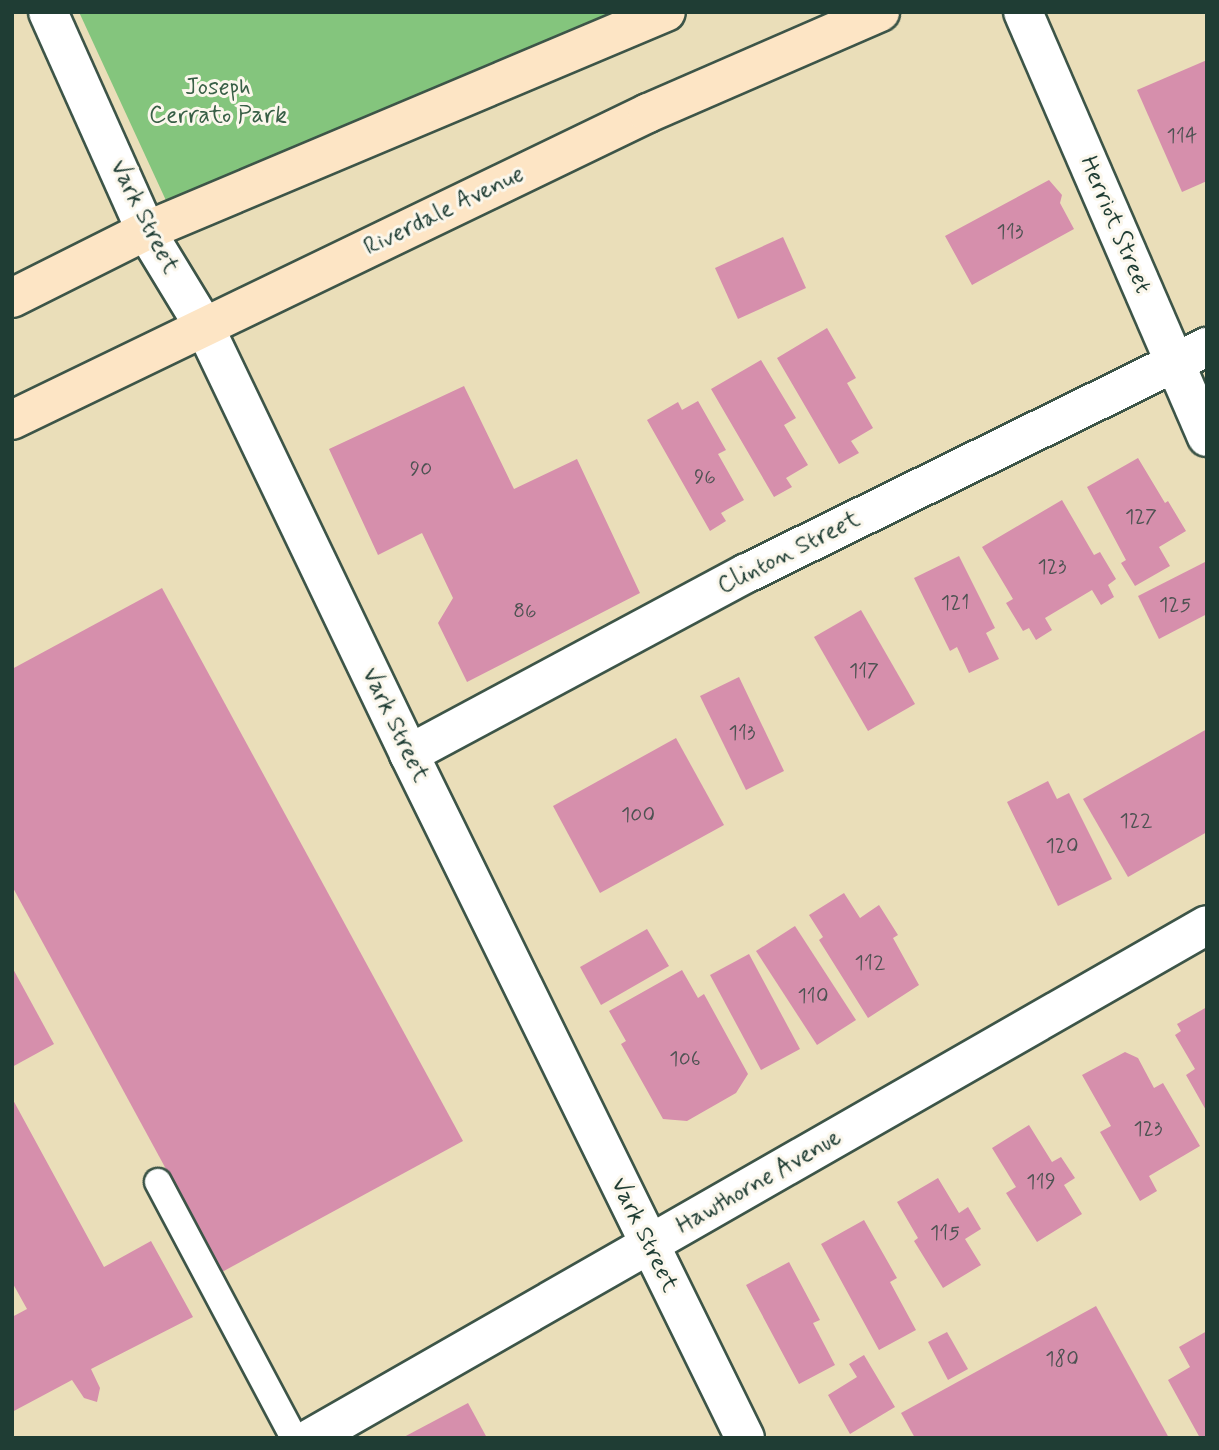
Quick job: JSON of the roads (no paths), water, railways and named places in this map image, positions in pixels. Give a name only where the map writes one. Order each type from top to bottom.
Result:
[{"type":"main road","points":[[12,298],[146,231],[666,12]]},
{"type":"main road","name":"Riverdale Avenue","points":[[12,420],[648,113],[880,12]]},
{"type":"street","name":"Vark Street","points":[[48,12],[146,231],[205,328],[409,754],[745,1438]]},
{"type":"street","name":"Herriot Street","points":[[1023,12],[1191,355],[1207,438]]},
{"type":"street","name":"Clinton Street","points":[[409,754],[747,573],[1191,355]]},
{"type":"street","name":"Hawthorne Avenue","points":[[311,1438],[1207,925]]},
{"type":"lane","points":[[158,1182],[294,1438]]},
{"type":"park label","name":"Joseph Cerrato Park","points":[[218,102]]}]
